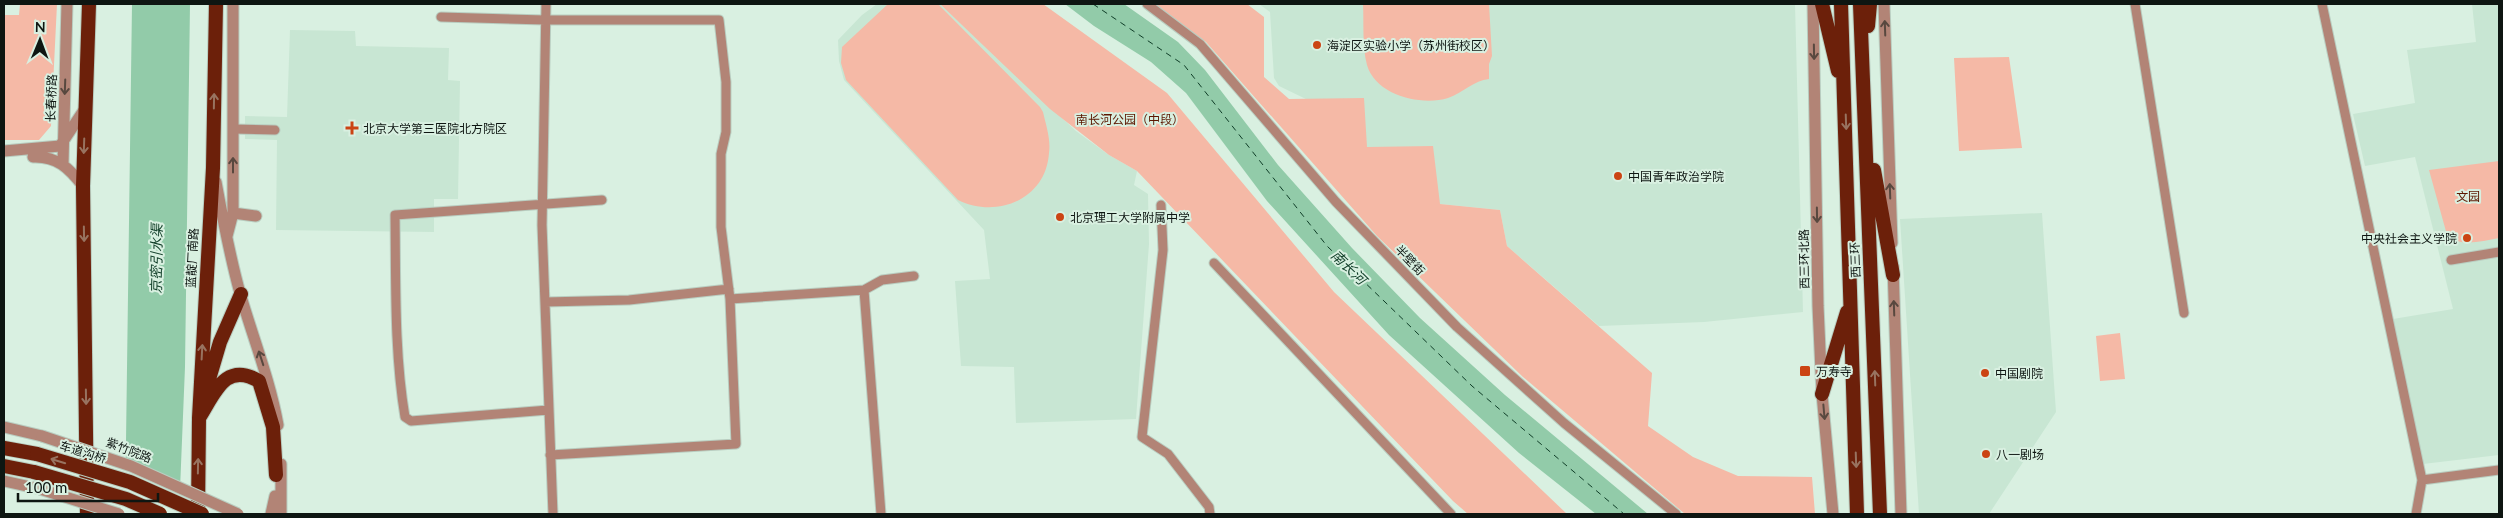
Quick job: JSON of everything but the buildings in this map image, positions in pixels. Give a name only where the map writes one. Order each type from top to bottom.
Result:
[{"type":"highway","points":[[87,514],[83,186],[89,4]]},
{"type":"highway","name":"蓝靛厂南路","points":[[198,514],[199,418],[213,168],[216,4]]},
{"type":"highway","points":[[215,24],[220,4]]},
{"type":"highway","points":[[1822,4],[1846,103]]},
{"type":"highway","name":"西三环","points":[[1841,4],[1846,103],[1857,514]]},
{"type":"highway","name":"西三环","points":[[1860,4],[1880,514]]},
{"type":"highway","points":[[1863,79],[1870,4]]},
{"type":"highway","points":[[1865,123],[1893,274]]},
{"type":"highway","points":[[199,418],[220,342],[240,294]]},
{"type":"highway","points":[[1822,394],[1851,300]]},
{"type":"highway","points":[[199,418],[226,379],[236,373],[248,374],[259,381],[273,427],[279,475]]},
{"type":"highway","name":"车道沟桥","points":[[4,448],[37,454],[130,482],[202,514]]},
{"type":"highway","points":[[4,466],[34,472],[126,499],[160,514]]},
{"type":"street","name":"长春桥路","points":[[63,163],[67,4]]},
{"type":"street","points":[[226,240],[233,213],[232,4]]},
{"type":"street","points":[[546,4],[542,204],[553,514]]},
{"type":"street","name":"半壁街","points":[[1147,4],[1200,44],[1336,202],[1457,327],[1564,423],[1676,514]]},
{"type":"street","name":"西三环北路","points":[[1813,4],[1818,306],[1822,394],[1833,514]]},
{"type":"street","points":[[1884,4],[1901,514]]},
{"type":"street","points":[[2135,4],[2184,313]]},
{"type":"street","points":[[2322,4],[2422,480],[2416,514]]},
{"type":"street","points":[[441,17],[545,20],[719,20],[726,82],[726,132],[721,154],[721,227],[729,294],[736,444],[550,456]]},
{"type":"street","points":[[4,151],[48,149],[60,146],[86,107]]},
{"type":"street","points":[[233,129],[275,130]]},
{"type":"street","points":[[4,158],[47,157],[63,163],[83,186]]},
{"type":"street","points":[[213,168],[226,240],[240,294],[274,403],[281,450],[279,475],[271,514]]},
{"type":"street","points":[[548,410],[411,421],[404,417],[400,389],[398,345],[395,215],[602,200]]},
{"type":"street","points":[[1161,205],[1163,250],[1142,437],[1168,454],[1210,507],[1210,514]]},
{"type":"street","points":[[233,213],[256,216]]},
{"type":"street","points":[[2451,260],[2499,252]]},
{"type":"street","points":[[1214,263],[1451,514]]},
{"type":"street","points":[[544,302],[864,290],[882,280],[914,276]]},
{"type":"street","points":[[864,290],[881,514]]},
{"type":"street","name":"紫竹院路","points":[[4,427],[42,436],[131,466],[238,514]]},
{"type":"street","points":[[2422,480],[2499,470]]},
{"type":"street","points":[[279,475],[281,514]]},
{"type":"street","points":[[4,480],[119,514]]},
{"type":"shaded area","name":"北京理工大学附属中学","points":[[877,4],[940,4],[1076,131],[1109,155],[1137,171],[1134,185],[1148,194],[1149,244],[1136,419],[1016,423],[1014,367],[961,366],[955,281],[990,279],[984,230],[844,80],[839,61],[838,40],[862,15]]},
{"type":"shaded area","name":"中国青年政治学院","points":[[1259,4],[1795,4],[1803,312],[1704,322],[1599,326],[1507,246],[1500,210],[1440,204],[1367,148],[1325,100],[1308,100],[1279,86],[1274,78],[1270,12]]},
{"type":"shaded area","name":"中央社会主义学院","points":[[2472,4],[2499,4],[2499,455],[2423,464],[2393,319],[2453,309],[2415,157],[2365,166],[2353,114],[2415,103],[2407,50],[2476,42]]},
{"type":"shaded area","name":"北京大学第三医院北方院区","points":[[290,30],[355,31],[356,46],[449,48],[448,80],[460,81],[458,199],[434,199],[434,232],[276,230],[277,140],[245,139],[245,116],[287,117]]},
{"type":"shaded area","points":[[2042,213],[2056,412],[1989,514],[1919,514],[1900,219]]},
{"type":"green space","points":[[20,4],[57,4],[51,126],[39,140],[4,140],[4,15],[19,15]]},
{"type":"green space","points":[[888,4],[938,4],[1040,107],[1048,132],[1049,153],[1046,169],[1039,183],[1029,194],[1003,206],[973,205],[958,200],[846,80],[841,63],[842,47]]},
{"type":"green space","name":"南长河公园（中段）","points":[[940,4],[1043,4],[1167,93],[1334,292],[1567,514],[1468,514],[1453,501],[1137,171],[1109,155],[1050,109]]},
{"type":"green space","points":[[1154,4],[1247,4],[1264,17],[1264,77],[1289,99],[1364,98],[1367,147],[1433,146],[1440,204],[1500,210],[1507,246],[1652,373],[1648,426],[1693,457],[1738,476],[1812,477],[1815,514],[1685,514],[1523,377],[1377,236],[1206,42]]},
{"type":"green space","points":[[1363,4],[1489,4],[1492,56],[1489,64],[1489,79],[1478,82],[1453,96],[1437,100],[1413,99],[1390,91],[1372,76],[1367,65],[1365,58]]},
{"type":"green space","points":[[2009,57],[2022,148],[1959,151],[1954,58]]},
{"type":"green space","name":"文园","points":[[2499,161],[2499,238],[2478,242],[2465,242],[2453,239],[2447,235],[2429,170]]},
{"type":"green space","points":[[2120,333],[2125,379],[2100,381],[2096,336]]},
{"type":"water","name":"京密引水渠","points":[[132,4],[190,4],[185,367],[179,514],[125,514]]},
{"type":"water","name":"南长河","points":[[1065,4],[1124,4],[1178,42],[1205,70],[1278,165],[1352,248],[1420,318],[1505,395],[1648,514],[1596,514],[1519,453],[1389,335],[1267,201],[1186,93],[1151,62],[1094,26]]},
{"type":"pier","points":[[123,459],[183,483],[181,514],[122,514]]},
{"type":"ferry route","points":[[1093,4],[1184,65],[1327,246],[1472,386],[1624,514]]},
{"type":"place","name":"海淀区实验小学（苏州街校区）","points":[[1317,45]]},
{"type":"place","name":"北京大学第三医院北方院区","points":[[352,128]]},
{"type":"place","name":"中国青年政治学院","points":[[1618,176]]},
{"type":"place","name":"北京理工大学附属中学","points":[[1060,217]]},
{"type":"place","name":"中央社会主义学院","points":[[2467,238]]},
{"type":"place","name":"万寿寺","points":[[1805,371]]},
{"type":"place","name":"中国剧院","points":[[1985,373]]},
{"type":"place","name":"八一剧场","points":[[1986,454]]}]
